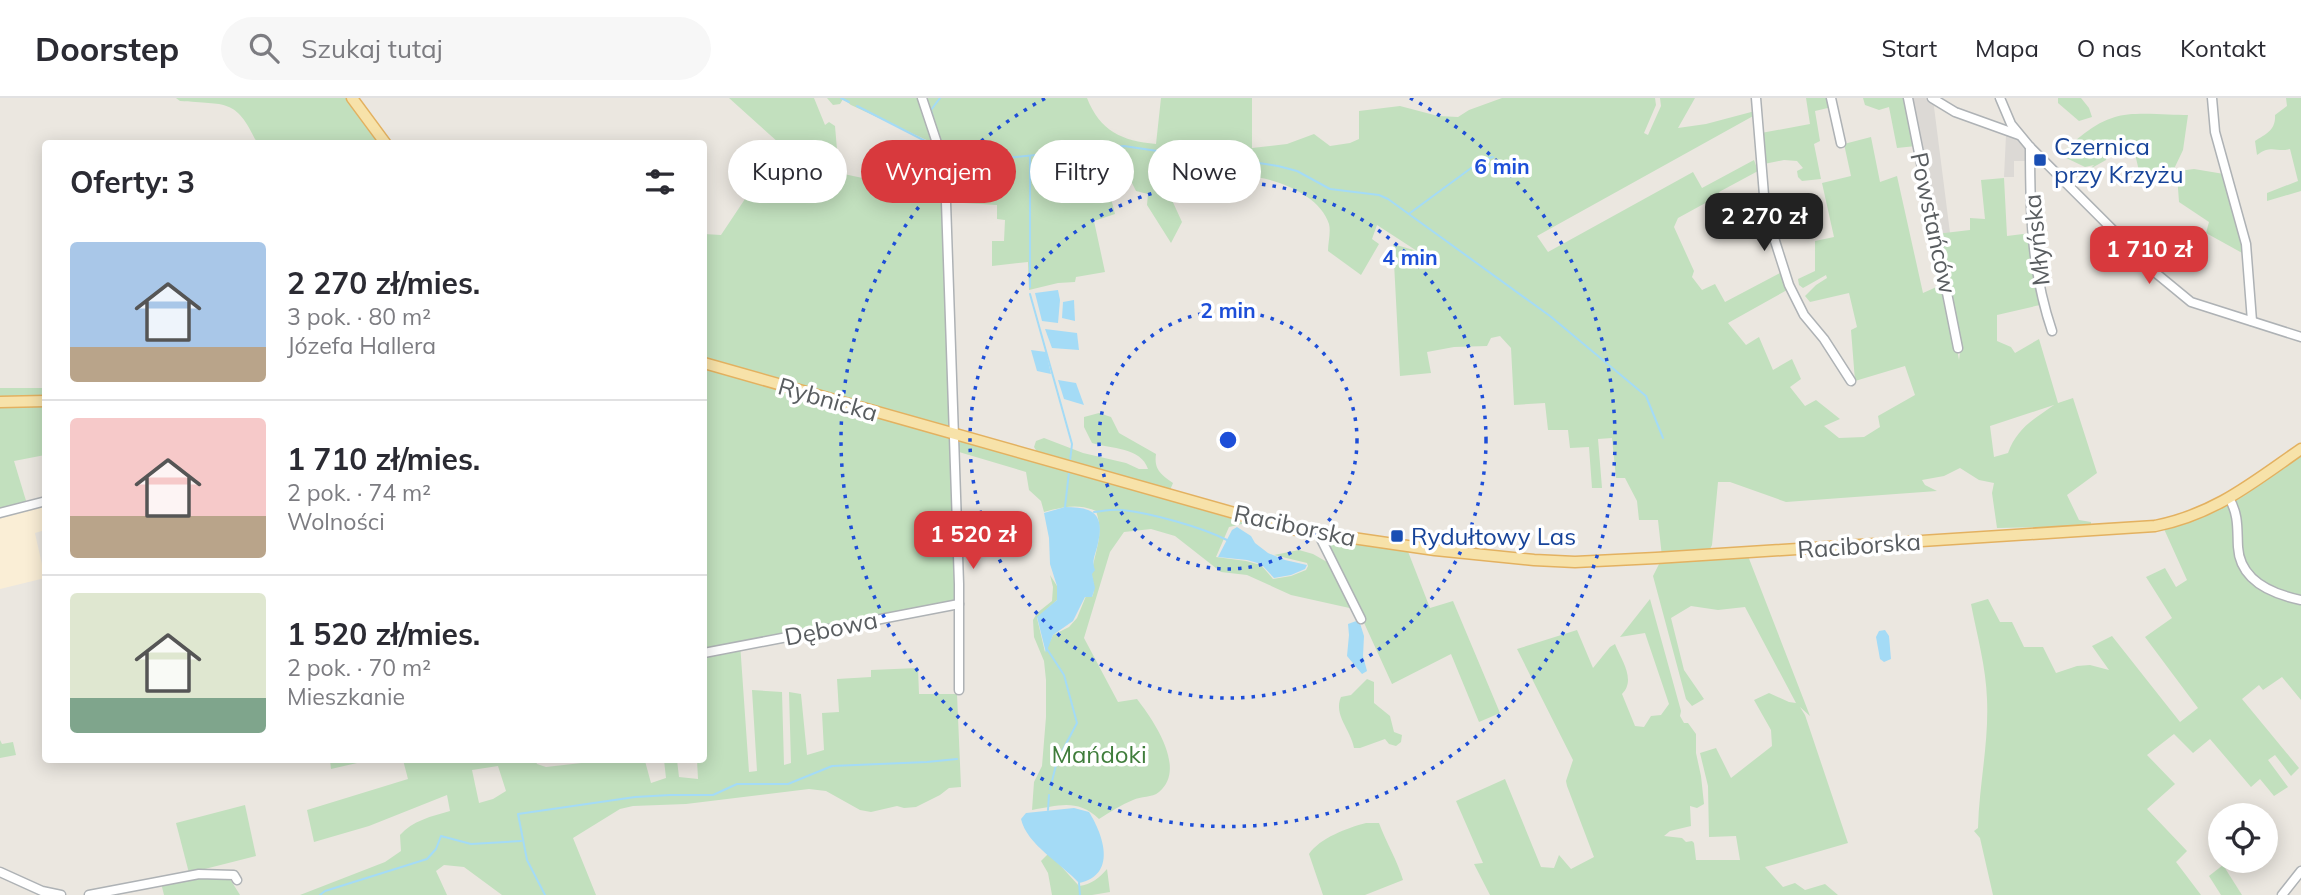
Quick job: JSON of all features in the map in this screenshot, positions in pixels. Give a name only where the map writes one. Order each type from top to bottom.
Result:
[{"type":"main road","points":[[352,98],[383,140]]},
{"type":"main road","name":"Rybnicka","points":[[707,364],[953,435]]},
{"type":"main road","points":[[0,402],[42,401]]},
{"type":"main road","name":"Raciborska","points":[[953,435],[1278,526],[1435,550],[1575,562],[2138,528],[2192,517],[2230,498],[2301,449]]},
{"type":"street","points":[[922,98],[944,164],[951,304],[960,690]]},
{"type":"street","points":[[1756,98],[1764,195],[1789,285],[1804,316],[1829,345],[1851,381]]},
{"type":"street","points":[[1831,98],[1841,143]]},
{"type":"street","name":"Powstańców","points":[[1908,98],[1958,348]]},
{"type":"street","points":[[1932,98],[1955,112],[2020,135]]},
{"type":"street","points":[[2000,98],[2011,124],[2030,147],[2157,274],[2190,302],[2301,337]]},
{"type":"street","points":[[2211,98],[2215,132],[2246,244],[2252,321]]},
{"type":"street","name":"Młyńska","points":[[2030,147],[2036,277],[2052,331]]},
{"type":"street","points":[[2230,498],[2239,523],[2241,563],[2247,573],[2268,590],[2301,600]]},
{"type":"street","points":[[0,513],[42,502]]},
{"type":"street","points":[[1318,533],[1361,620]]},
{"type":"street","name":"Dębowa","points":[[707,652],[959,604]]},
{"type":"street","points":[[2282,895],[2301,871]]},
{"type":"street","points":[[0,872],[42,891],[61,895]]},
{"type":"street","points":[[89,895],[199,874],[234,875],[237,880]]},
{"type":"shaded area","points":[[1913,98],[1925,98],[1936,104],[1934,107],[1950,233],[1936,234]]},
{"type":"shaded area","points":[[2006,135],[2028,149],[2028,161],[2014,161],[2014,177],[2004,177]]},
{"type":"shaded area","points":[[42,505],[42,531],[35,533],[42,564],[42,579],[0,589],[0,516]]},
{"type":"green space","points":[[176,98],[357,98],[388,140],[256,140],[236,111],[219,104],[180,101]]},
{"type":"green space","points":[[729,98],[814,98],[825,125],[829,122],[835,126],[836,140],[776,140]]},
{"type":"green space","points":[[827,98],[920,98],[934,140],[926,140],[843,99],[840,104],[833,105]]},
{"type":"green space","points":[[923,98],[1087,98],[1098,119],[1114,132],[1133,140],[1030,140],[1030,203],[1112,203],[1115,214],[1094,221],[1105,272],[1076,277],[1075,282],[1029,290],[1028,262],[992,266],[992,241],[1004,241],[1005,220],[997,219],[997,205],[963,203],[1016,203],[1016,140],[936,140]]},
{"type":"green space","points":[[1161,98],[1252,98],[1252,140],[1156,140]]},
{"type":"green space","points":[[1502,98],[1655,98],[1656,105],[1644,133],[1648,135],[1661,106],[1660,98],[1695,98],[1678,128],[1706,124],[1755,111],[1755,115],[1537,236],[1548,252],[1693,172],[1702,188],[1754,160],[1758,171],[1678,218],[1674,227],[1694,271],[1692,277],[1702,290],[1715,284],[1725,302],[1782,272],[1787,290],[1728,323],[1746,345],[1759,337],[1773,370],[1792,359],[1801,379],[1790,387],[1805,406],[1816,400],[1840,419],[1824,426],[1839,438],[1864,437],[1880,427],[1878,416],[1915,395],[1905,366],[1855,381],[1851,330],[1857,327],[1849,293],[1810,302],[1805,296],[1827,278],[1826,275],[1803,288],[1799,285],[1798,279],[1815,271],[1815,241],[1834,237],[1822,183],[1851,176],[1844,144],[1871,137],[1880,182],[1897,176],[1923,293],[1941,285],[1948,299],[1959,360],[1961,345],[1936,234],[1970,230],[1970,218],[1985,219],[1981,180],[2004,178],[2007,236],[2031,233],[2033,272],[2040,305],[1997,315],[1997,341],[2011,347],[2015,353],[2039,339],[2058,403],[2073,398],[2097,473],[2067,495],[2079,520],[2091,522],[2091,526],[1997,528],[1992,493],[1994,483],[1979,480],[1960,468],[1944,476],[1922,480],[1925,485],[1937,491],[1786,502],[1730,482],[1718,482],[1712,545],[1707,555],[1662,557],[1658,520],[1639,520],[1637,501],[1625,478],[1616,478],[1612,438],[1598,439],[1602,488],[1592,488],[1589,447],[1570,448],[1568,430],[1548,430],[1545,403],[1514,405],[1511,348],[1500,336],[1491,338],[1487,346],[1454,347],[1427,352],[1431,373],[1400,376],[1393,244],[1417,251],[1377,225],[1372,239],[1379,244],[1361,275],[1328,251],[1329,224],[1316,204],[1294,189],[1261,178],[1261,147],[1287,144],[1314,134],[1330,146],[1350,143],[1359,139],[1359,111],[1400,106],[1438,116],[1458,117]],"holes":[[[2054,405],[2016,437],[2008,453],[1994,457],[1990,426]]]},
{"type":"green space","points":[[1806,98],[1830,98],[1832,107],[1815,111],[1820,141],[1814,144],[1821,179],[1802,181],[1797,171],[1803,168],[1797,161],[1784,160],[1764,164],[1761,133],[1810,124]]},
{"type":"green space","points":[[1863,98],[1907,98],[1916,146],[1897,148],[1889,107],[1879,110],[1865,105]]},
{"type":"green space","points":[[2058,98],[2081,98],[2092,117],[2079,121],[2058,103]]},
{"type":"green space","points":[[2286,98],[2301,98],[2301,191],[2267,201],[2267,193],[2298,181],[2290,149],[2271,149],[2257,155],[2255,141],[2272,128],[2275,115],[2287,106]]},
{"type":"green space","points":[[2140,114],[2188,115],[2183,150],[2173,171],[2140,175],[2135,141],[2109,144],[2106,160],[2090,169],[2094,165],[2085,167],[2060,155],[2092,128],[2115,117]]},
{"type":"green space","points":[[1134,140],[1148,143],[1148,194],[1136,191]]},
{"type":"green space","points":[[2194,169],[2224,174],[2243,240],[2244,254],[2206,233],[2209,222],[2179,202],[2177,174],[2179,171]]},
{"type":"green space","points":[[847,175],[861,178],[861,203],[943,203],[949,428],[707,360],[707,234],[721,235],[742,203],[847,203]]},
{"type":"green space","points":[[1148,194],[1148,203],[1173,203],[1182,222],[1171,243],[1147,205]]},
{"type":"green space","points":[[707,368],[951,436],[958,601],[740,643],[749,772],[757,771],[752,690],[782,692],[784,765],[791,763],[789,692],[801,694],[807,755],[824,750],[822,713],[839,712],[837,679],[871,677],[871,670],[918,668],[919,694],[957,694],[961,787],[949,788],[916,807],[897,806],[871,812],[860,810],[826,791],[809,789],[620,809],[573,838],[596,895],[502,895],[464,867],[444,865],[436,871],[447,895],[300,895],[385,862],[401,851],[400,835],[410,826],[450,811],[447,795],[369,826],[314,842],[307,810],[408,779],[404,763],[536,763],[546,767],[581,763],[646,763],[651,783],[666,778],[664,763],[677,763],[679,777],[698,779],[697,763],[707,763]],"holes":[[[498,766],[506,791],[479,803],[472,770]]]},
{"type":"green space","points":[[0,388],[42,388],[42,397],[0,398]]},
{"type":"green space","points":[[42,404],[42,456],[14,461],[27,504],[0,511],[0,405]]},
{"type":"green space","points":[[1099,413],[1111,417],[1119,433],[1156,454],[1159,471],[1173,483],[1168,495],[1042,460],[1034,447],[1036,441],[1044,438],[1083,453],[1126,463],[1139,469],[1148,469],[1139,456],[1092,443],[1084,427],[1084,417]]},
{"type":"green space","name":"Mańdoki","points":[[963,440],[1246,523],[1229,527],[1216,557],[1261,565],[1273,579],[1291,576],[1306,570],[1308,566],[1307,563],[1274,555],[1299,550],[1313,554],[1327,562],[1354,609],[1291,595],[1247,575],[1221,572],[1175,536],[1151,529],[1124,532],[1110,552],[1084,638],[1118,702],[1137,699],[1159,732],[1169,758],[1167,782],[1156,794],[1133,800],[1099,819],[1091,812],[1075,806],[1032,810],[1034,782],[1042,766],[1046,717],[1044,661],[1034,637],[1033,620],[1037,613],[1052,601],[1050,575],[1057,586],[1057,600],[1037,618],[1045,652],[1053,635],[1069,627],[1077,618],[1086,596],[1092,597],[1092,571],[1099,534],[1098,519],[1096,511],[1076,506],[1044,512],[1041,501],[1029,490],[1026,472],[959,452],[959,443]]},
{"type":"green space","points":[[2301,449],[2301,700],[2282,677],[2263,690],[2259,685],[2242,699],[2299,768],[2291,776],[2275,755],[2268,760],[2288,787],[2274,796],[2260,779],[2251,787],[2210,739],[2193,753],[2174,734],[2147,755],[2175,784],[2147,809],[2187,851],[2176,862],[2201,895],[1993,895],[1980,838],[1974,831],[1978,828],[1987,699],[1971,604],[1988,599],[2000,622],[2012,622],[2024,647],[2043,647],[2056,673],[2090,665],[2109,670],[2092,646],[2112,636],[2180,722],[2198,708],[2145,637],[2172,618],[2146,577],[2165,568],[2176,587],[2187,580],[2164,529],[2229,498]]},
{"type":"green space","points":[[1335,539],[1407,549],[1430,608],[1453,601],[1500,713],[1479,722],[1451,654],[1392,684],[1328,544]]},
{"type":"green space","points":[[1748,556],[1810,716],[1800,707],[1848,843],[1765,867],[1783,887],[1795,883],[1805,890],[1825,884],[1838,895],[1490,895],[1474,864],[1483,863],[1456,801],[1505,779],[1541,867],[1554,868],[1559,855],[1571,869],[1594,857],[1567,786],[1573,760],[1517,649],[1577,630],[1593,668],[1615,644],[1628,677],[1626,689],[1622,694],[1635,726],[1644,727],[1651,716],[1661,715],[1669,704],[1645,633],[1620,637],[1650,599],[1681,711],[1680,716],[1696,734],[1696,753],[1704,804],[1697,808],[1690,806],[1691,826],[1670,831],[1664,836],[1692,841],[1696,860],[1740,860],[1736,836],[1709,837],[1708,786],[1700,753],[1716,748],[1731,778],[1772,746],[1771,730],[1754,700],[1769,693],[1796,703],[1745,607],[1718,610],[1691,606],[1671,618],[1684,670],[1704,699],[1692,706],[1686,699],[1653,576],[1660,562]]},
{"type":"green space","points":[[1367,679],[1374,682],[1374,703],[1390,716],[1394,732],[1402,735],[1401,742],[1396,746],[1385,739],[1354,748],[1339,704],[1341,697],[1351,695]]},
{"type":"green space","points":[[0,740],[2,744],[13,742],[16,755],[0,758]]},
{"type":"green space","points":[[330,763],[357,763],[331,769]]},
{"type":"green space","points":[[245,805],[256,856],[189,873],[176,823]]},
{"type":"green space","points":[[1366,823],[1379,823],[1403,880],[1365,895],[1323,895],[1309,854],[1327,838]]},
{"type":"green space","points":[[1049,853],[1079,886],[1095,880],[1107,869],[1110,892],[1052,895],[1048,873],[1041,861]]},
{"type":"green space","points":[[2213,873],[2228,873],[2242,895],[2221,895],[2209,876]]},
{"type":"green space","points":[[201,874],[230,879],[240,895],[164,895],[161,883]]},
{"type":"water","points":[[1058,290],[1058,323],[1042,321],[1035,293]]},
{"type":"water","points":[[1074,300],[1075,321],[1062,318],[1063,302]]},
{"type":"water","points":[[1045,329],[1077,333],[1079,350],[1052,348]]},
{"type":"water","points":[[1031,350],[1046,352],[1051,374],[1037,371]]},
{"type":"water","points":[[1058,380],[1076,383],[1084,405],[1064,399]]},
{"type":"water","points":[[1065,507],[1089,510],[1098,518],[1100,533],[1094,560],[1095,570],[1092,574],[1095,588],[1092,597],[1085,597],[1073,621],[1053,635],[1046,653],[1037,617],[1057,600],[1057,586],[1050,564],[1044,513]]},
{"type":"water","points":[[1237,527],[1251,536],[1255,543],[1268,553],[1307,565],[1305,569],[1274,578],[1261,564],[1218,557],[1232,530]]},
{"type":"water","points":[[1359,620],[1364,636],[1363,656],[1367,671],[1362,674],[1347,656],[1348,624]]},
{"type":"water","points":[[1885,630],[1889,636],[1891,659],[1884,662],[1880,659],[1876,637],[1879,631]]},
{"type":"water","points":[[1074,808],[1089,812],[1099,832],[1104,853],[1099,872],[1091,879],[1079,883],[1037,845],[1024,828],[1021,819],[1026,813]]},
{"type":"waterway","points":[[841,98],[849,102]]},
{"type":"waterway","points":[[934,122],[931,110],[940,98]]},
{"type":"waterway","points":[[857,106],[923,140]]},
{"type":"waterway","points":[[1016,157],[1124,146],[1278,166],[1297,171],[1330,189],[1379,195],[1550,316],[1646,396],[1663,438]]},
{"type":"waterway","points":[[1410,213],[1482,160],[1493,157]]},
{"type":"waterway","points":[[1030,203],[1030,287]]},
{"type":"waterway","points":[[1030,294],[1072,444],[1070,461]]},
{"type":"waterway","points":[[1065,507],[1069,472]]},
{"type":"waterway","points":[[1094,512],[1119,510],[1147,514],[1227,540]]},
{"type":"waterway","points":[[1047,649],[1064,675],[1077,723],[1057,761],[1050,789]]},
{"type":"waterway","points":[[545,895],[527,860],[518,814],[635,797],[713,795],[737,784],[788,784],[832,766],[957,759]]},
{"type":"waterway","points":[[1048,810],[1049,795]]},
{"type":"waterway","points":[[320,895],[325,891],[427,859],[436,849],[441,836],[471,844],[521,841]]},
{"type":"waterway","points":[[1079,883],[1080,895]]},
{"type":"place","name":"Czernica przy Krzyżu","points":[[2040,160]]},
{"type":"place","name":"Rydułtowy Las","points":[[1397,536]]}]
